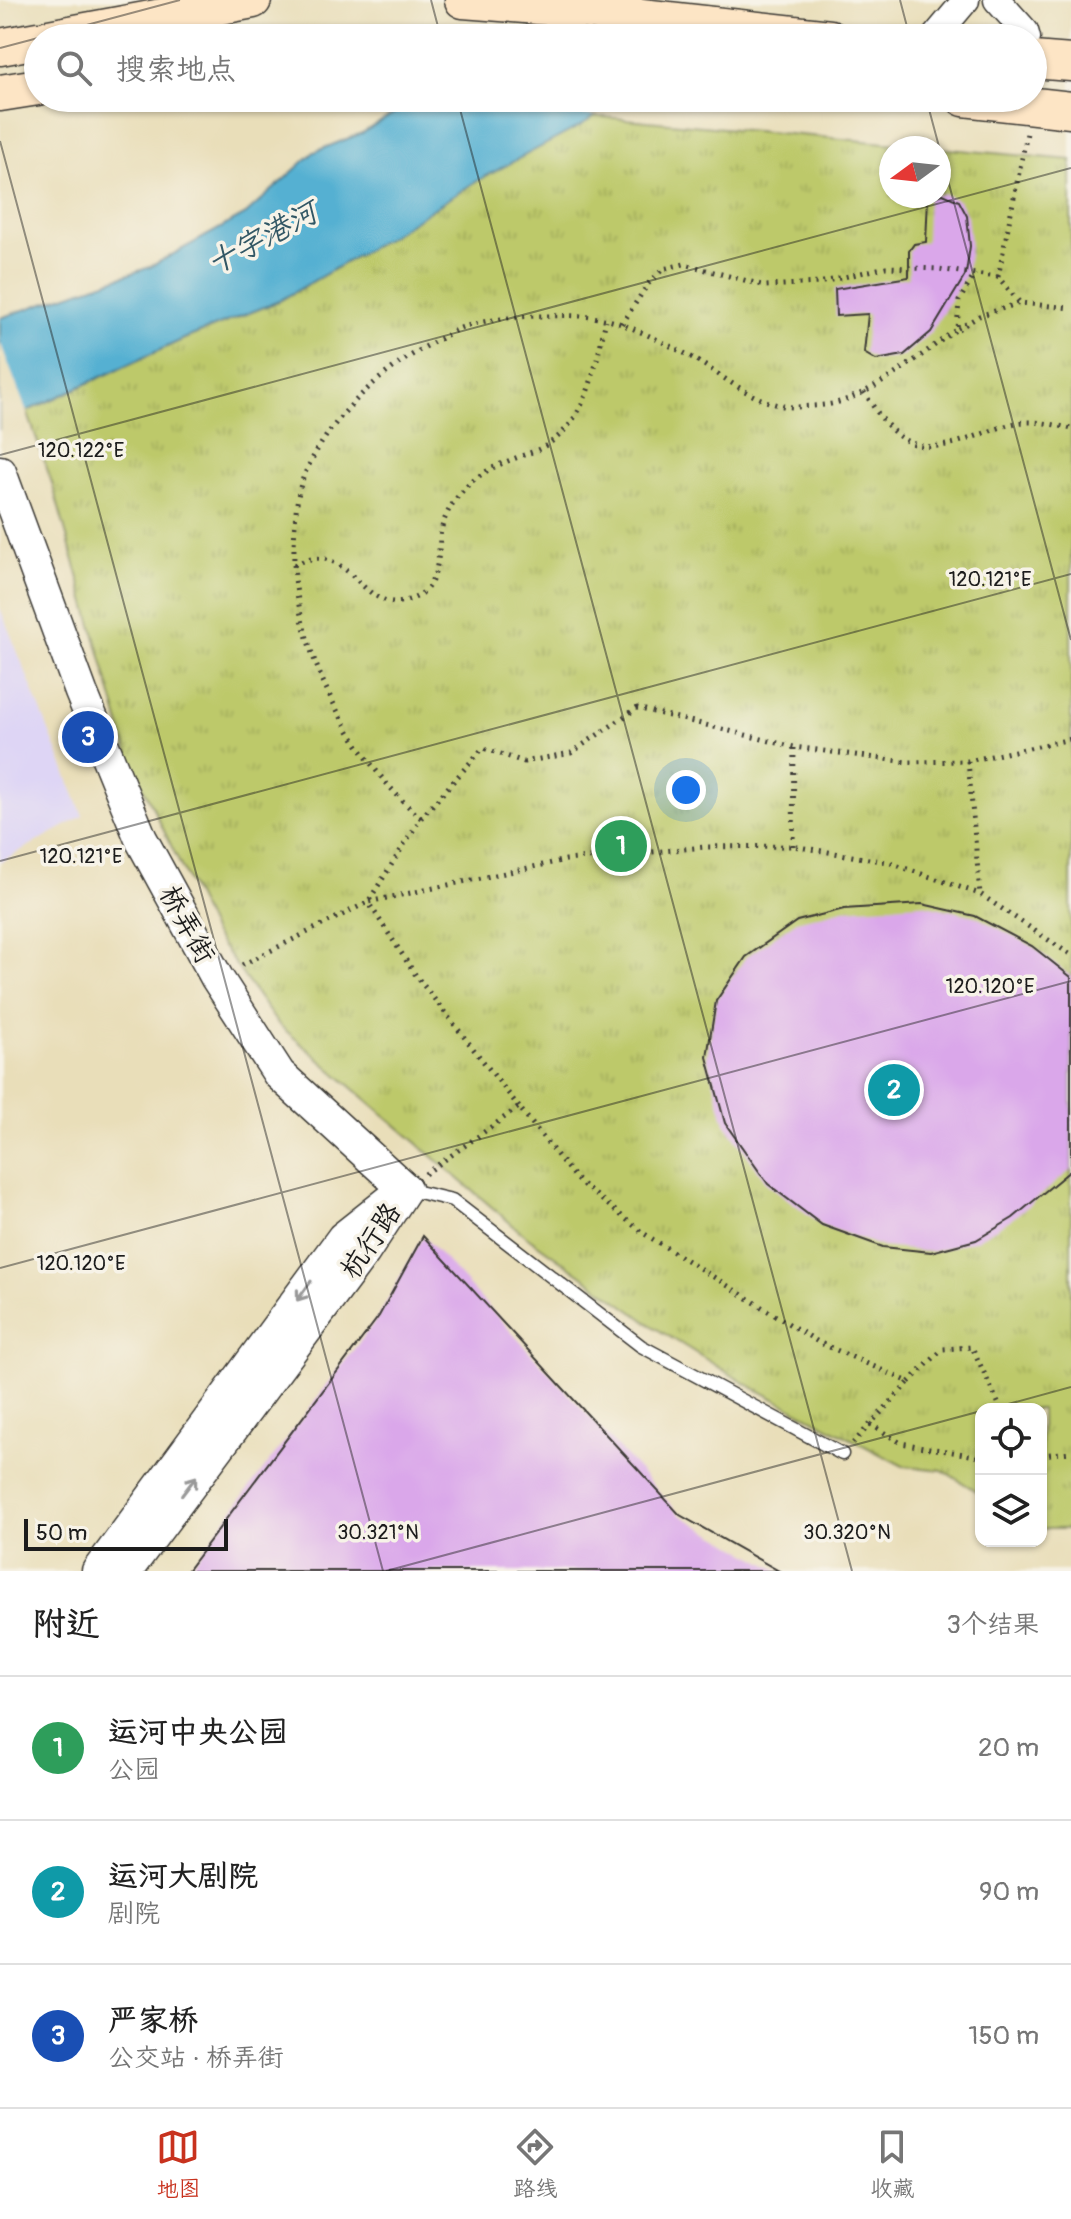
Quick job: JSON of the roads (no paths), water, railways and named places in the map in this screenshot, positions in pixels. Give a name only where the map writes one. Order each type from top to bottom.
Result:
[{"type":"main road","points":[[124,24],[253,0]]},
{"type":"main road","points":[[463,0],[705,24]]},
{"type":"main road","points":[[0,47],[24,43]]},
{"type":"main road","points":[[1047,60],[1071,63]]},
{"type":"main road","points":[[0,93],[24,89]]},
{"type":"main road","points":[[1047,108],[1071,110]]},
{"type":"street","points":[[946,24],[966,0]]},
{"type":"street","points":[[997,0],[1019,24]]},
{"type":"street","name":"桥弄街","points":[[0,472],[81,692],[141,839],[217,978],[279,1074],[405,1189]]},
{"type":"street","name":"杭行路","points":[[98,1571],[343,1238],[405,1189]]},
{"type":"street","name":"杭行路","points":[[126,1571],[364,1252],[405,1189]]},
{"type":"lane","points":[[405,1189],[452,1200],[641,1346],[842,1454]]},
{"type":"water","name":"十字港河","points":[[396,112],[600,112],[582,125],[475,182],[279,301],[184,339],[27,411],[0,429],[0,318],[150,267],[246,214],[314,152],[362,133]]},
{"type":"place","name":"严家桥","points":[[88,737]]},
{"type":"place","name":"运河中央公园","points":[[621,846]]},
{"type":"place","name":"运河大剧院","points":[[894,1090]]}]
